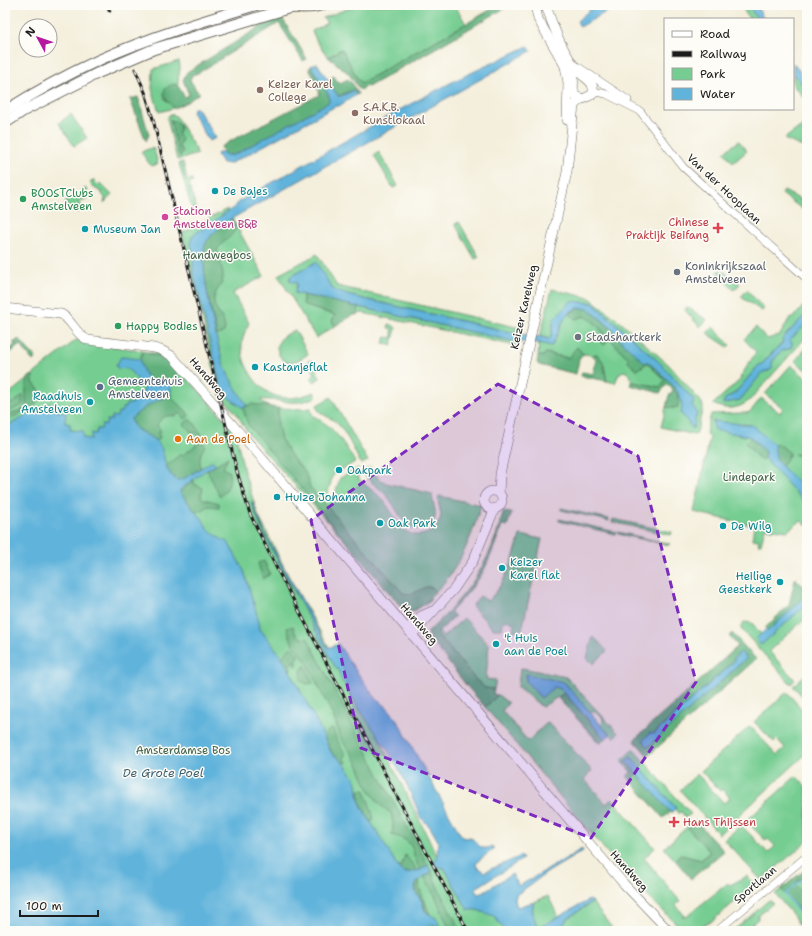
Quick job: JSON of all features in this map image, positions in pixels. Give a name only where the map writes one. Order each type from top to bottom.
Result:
[{"type":"highway","points":[[5,111],[43,88],[98,60],[199,22],[256,5]]},
{"type":"highway","points":[[5,123],[23,111],[98,73],[154,49],[294,6],[314,7],[322,5]]},
{"type":"main road","name":"Keizer Karelweg","points":[[535,5],[538,19],[565,66],[568,83],[567,126],[570,145]]},
{"type":"main road","points":[[546,6],[558,37],[579,72],[592,84],[592,94],[581,99],[575,96],[573,92],[573,78],[565,66]]},
{"type":"main road","name":"Keizer Karelweg","points":[[495,492],[561,198],[570,145],[574,105],[581,99]]},
{"type":"main road","name":"Handweg","points":[[5,307],[61,314],[83,338],[88,340],[157,348],[172,356],[260,456],[624,884],[669,931]]},
{"type":"main road","points":[[495,492],[501,498],[501,502],[499,506],[491,508],[485,504],[484,498],[486,494],[495,492]]},
{"type":"main road","points":[[410,632],[421,616],[434,610],[454,588],[473,561],[481,544],[487,524],[486,519],[491,508]]},
{"type":"street","name":"Van der Hooplaan","points":[[575,65],[631,102],[646,119],[683,168],[807,279]]},
{"type":"street","name":"Van der Hooplaan","points":[[592,94],[597,92],[606,94],[635,108]]},
{"type":"street","name":"Sportlaan","points":[[717,931],[807,856]]},
{"type":"highlighted area","points":[[498,384],[638,456],[696,682],[591,838],[361,748],[311,520]]},
{"type":"green space","points":[[357,5],[455,5],[466,24],[361,83],[341,49],[328,57],[317,42],[312,31],[327,23],[323,18]]},
{"type":"green space","points":[[499,5],[507,7],[368,87],[366,86],[360,90],[348,73],[328,57],[342,49],[361,83]]},
{"type":"green space","points":[[741,5],[749,5],[756,18],[748,18]]},
{"type":"green space","points":[[276,17],[281,18],[284,21],[307,59],[303,61],[279,23],[198,73],[192,75],[190,80],[200,93],[187,102],[174,108],[168,102],[164,95],[165,89],[174,84],[178,86],[185,97],[189,95],[183,80],[187,72]]},
{"type":"green space","points":[[179,61],[180,68],[178,86],[174,84],[164,98],[174,108],[159,112],[152,89],[153,69]]},
{"type":"green space","points":[[311,66],[329,96],[330,102],[234,155],[225,155],[221,147],[319,95],[317,83],[309,69]]},
{"type":"green space","points":[[794,74],[807,90],[807,102],[794,86]]},
{"type":"green space","points":[[334,76],[340,83],[348,79],[358,94],[356,95],[353,90],[338,96],[327,80]]},
{"type":"green space","points":[[138,97],[149,135],[146,141],[130,99]]},
{"type":"green space","points":[[71,114],[87,138],[74,146],[59,123]]},
{"type":"green space","points":[[170,114],[176,116],[198,154],[177,160],[167,118]]},
{"type":"green space","points":[[170,119],[178,123],[180,127],[178,134],[182,139],[179,146],[183,152],[180,157],[178,152]]},
{"type":"green space","points":[[807,122],[807,149],[784,139]]},
{"type":"green space","points":[[739,141],[747,151],[733,163],[724,152]]},
{"type":"green space","points":[[151,148],[154,149],[158,164],[151,166],[141,152]]},
{"type":"green space","points":[[379,152],[398,186],[393,188],[374,155]]},
{"type":"green space","points":[[183,162],[187,181],[192,179],[193,182],[189,184],[198,214],[194,216],[179,163]]},
{"type":"green space","points":[[93,180],[98,185],[100,183],[112,195],[104,203],[105,198],[102,192],[90,183]]},
{"type":"green space","points":[[85,188],[88,191],[85,194],[88,197],[83,202],[81,199],[78,201],[81,209],[77,213],[74,210],[72,211],[65,203],[72,196],[75,198]]},
{"type":"green space","points":[[784,191],[807,203],[806,212],[782,194]]},
{"type":"green space","name":"Handwegbos","points":[[227,209],[264,276],[233,293],[249,323],[242,342],[243,355],[247,367],[255,380],[269,393],[285,398],[294,398],[314,392],[316,397],[300,402],[260,400],[278,414],[278,408],[311,408],[312,415],[327,425],[337,435],[355,462],[333,475],[326,499],[333,500],[340,478],[358,468],[358,478],[383,500],[405,530],[410,534],[417,535],[429,532],[435,528],[439,522],[441,515],[438,502],[439,496],[481,505],[469,540],[452,572],[436,591],[429,587],[416,593],[431,600],[410,613],[249,434],[236,413],[220,395],[182,233]]},
{"type":"green space","name":"Handwegbos","points":[[231,219],[236,227],[230,237],[217,251],[223,279],[216,293],[214,303],[225,328],[224,332],[217,336],[204,274],[204,250],[206,242],[211,235]]},
{"type":"green space","points":[[459,222],[479,257],[475,259],[455,224]]},
{"type":"green space","points":[[317,254],[337,286],[520,328],[519,334],[351,296],[336,291],[332,289],[316,262],[289,279],[297,283],[295,293],[303,295],[303,303],[312,308],[335,315],[332,321],[335,326],[316,338],[278,275]]},
{"type":"green space","points":[[719,270],[740,284],[734,290],[717,272]]},
{"type":"green space","points":[[552,289],[590,298],[618,320],[669,365],[702,403],[703,407],[695,435],[661,427],[666,407],[673,408],[678,405],[678,394],[683,406],[681,413],[693,428],[692,405],[694,400],[659,362],[593,303],[588,302],[553,322],[551,337],[549,339],[540,336]]},
{"type":"green space","points":[[747,290],[764,309],[762,311],[741,297]]},
{"type":"green space","points":[[303,295],[359,307],[358,314],[335,326],[332,321],[335,315],[305,306],[303,303]]},
{"type":"green space","points":[[807,302],[807,313],[735,393],[725,399],[723,403],[740,400],[762,372],[769,371],[772,362],[781,351],[789,349],[792,345],[790,340],[807,323],[807,336],[751,399],[738,407],[733,408],[723,408],[713,404],[740,380],[756,352],[744,339],[756,327],[767,339],[780,335],[789,319],[794,317]]},
{"type":"green space","points":[[359,307],[517,342],[516,346],[363,313],[358,314]]},
{"type":"green space","points":[[687,307],[707,320],[700,327],[685,310]]},
{"type":"green space","points":[[579,308],[589,309],[615,332],[616,336],[669,381],[677,393],[679,400],[678,407],[666,407],[669,395],[673,392],[671,387],[666,385],[660,393],[630,385],[633,382],[660,387],[665,380],[647,363],[637,370],[628,362],[629,359],[611,340],[609,339],[604,345],[598,339],[603,333],[596,324],[585,316],[575,319],[570,313]]},
{"type":"green space","points":[[570,313],[575,319],[585,316],[596,324],[603,333],[598,339],[604,345],[609,339],[611,340],[629,359],[628,362],[637,370],[647,363],[665,380],[660,387],[633,382],[630,385],[631,376],[623,371],[619,374],[615,383],[607,381],[603,362],[597,354],[592,355],[583,353],[568,358],[547,353],[544,356],[538,356],[539,343],[552,345],[564,319]]},
{"type":"green space","points":[[389,324],[396,328],[392,345],[383,343],[386,337],[392,338],[392,329],[388,328]]},
{"type":"green space","points":[[713,327],[730,345],[728,347],[707,333]]},
{"type":"green space","points":[[295,330],[308,354],[301,359],[289,362],[281,358],[277,345],[282,337]]},
{"type":"green space","points":[[19,339],[36,358],[33,361],[20,345],[5,357],[5,353],[15,345],[15,343],[13,343]]},
{"type":"green space","name":"De Grote Poel","points":[[76,340],[167,355],[235,431],[244,471],[258,515],[288,575],[365,710],[439,860],[441,867],[444,868],[477,910],[498,913],[511,931],[5,931],[5,397]]},
{"type":"green space","points":[[577,347],[583,354],[579,360],[576,374],[539,365],[537,363],[538,356],[544,356],[545,353],[568,358]]},
{"type":"green space","points":[[807,347],[807,371],[795,361]]},
{"type":"green space","points":[[142,353],[162,358],[178,371],[169,381],[167,380],[158,385],[154,383],[146,376],[141,367],[140,358]]},
{"type":"green space","points":[[597,354],[603,362],[607,381],[581,376],[582,372],[593,374],[596,359],[592,355]]},
{"type":"green space","points":[[310,360],[313,362],[320,378],[314,382],[311,379],[315,374],[311,366],[307,368],[306,366],[307,362]]},
{"type":"green space","name":"Lindepark","points":[[791,365],[807,379],[807,455],[794,454],[807,458],[807,526],[801,521],[787,531],[765,528],[761,544],[758,544],[759,540],[752,539],[754,526],[694,512],[710,437],[706,433],[711,414],[750,412],[761,398],[780,413],[783,408],[765,394]]},
{"type":"green space","points":[[30,376],[33,376],[33,382],[40,391],[36,404],[5,422],[5,416],[26,408],[26,387]]},
{"type":"green space","points":[[171,394],[175,401],[187,412],[189,416],[184,419],[180,413],[176,416],[167,416],[163,418],[157,425],[161,431],[158,433],[160,437],[157,442],[134,427],[131,419],[140,411]]},
{"type":"green space","points":[[5,395],[12,404],[23,395],[23,405],[5,413],[5,409],[7,408],[5,405]]},
{"type":"green space","points":[[331,397],[368,461],[361,464],[348,438],[341,428],[335,421],[318,410],[317,405]]},
{"type":"green space","points":[[251,404],[278,408],[278,425],[281,439],[294,460],[305,472],[310,487],[403,593],[409,594],[428,587],[436,591],[425,604],[414,611],[402,608],[248,425],[243,409]]},
{"type":"green space","points":[[189,419],[195,424],[202,435],[202,440],[196,432],[192,433],[184,424]]},
{"type":"green space","points":[[751,437],[765,452],[764,458],[761,461],[745,443]]},
{"type":"green space","points":[[200,442],[203,442],[205,446],[200,456],[201,468],[183,479],[177,480],[168,473],[166,466],[179,455],[183,455]]},
{"type":"green space","points":[[774,444],[779,444],[790,453],[782,467],[776,460]]},
{"type":"green space","points":[[228,457],[223,468],[229,472],[230,479],[227,488],[220,497],[207,470]]},
{"type":"green space","points":[[371,468],[378,478],[386,483],[432,494],[435,518],[432,523],[428,526],[417,529],[411,528],[406,524],[387,496],[364,475],[365,470]]},
{"type":"green space","points":[[194,480],[194,484],[203,488],[201,496],[203,499],[219,503],[219,507],[208,506],[203,510],[195,511],[180,492]]},
{"type":"green space","points":[[561,508],[609,519],[609,521],[561,510]]},
{"type":"green space","points":[[503,512],[512,513],[507,526],[502,525],[482,574],[451,612],[455,616],[437,634],[475,679],[485,688],[494,689],[493,694],[498,695],[485,707],[466,685],[427,633],[469,588],[482,567],[492,546]]},
{"type":"green space","points":[[559,519],[616,532],[615,534],[559,521]]},
{"type":"green space","points":[[613,519],[672,532],[671,535],[612,522]]},
{"type":"green space","points":[[618,532],[670,544],[618,534]]},
{"type":"green space","points":[[520,535],[542,539],[522,630],[513,631],[514,624],[508,620],[503,622],[502,629],[493,629],[472,606],[480,596],[488,601],[500,586],[512,561]]},
{"type":"green space","points":[[264,561],[270,574],[263,579],[258,563]]},
{"type":"green space","points":[[795,578],[802,585],[807,586],[807,595],[768,631],[765,628],[789,605]]},
{"type":"green space","points":[[807,604],[807,617],[769,651],[795,680],[791,684],[741,629],[741,625],[744,622],[752,623],[761,634],[757,639],[762,644]]},
{"type":"green space","points":[[464,618],[489,645],[486,679],[496,680],[494,689],[485,688],[475,679],[437,634],[439,632],[443,637]]},
{"type":"green space","points":[[293,626],[295,633],[303,639],[307,637],[428,865],[420,870],[410,844],[401,838],[392,835],[393,825],[391,813],[381,806],[368,788],[353,755],[342,741],[333,716],[305,659],[293,645],[287,628]]},
{"type":"green space","points":[[732,633],[756,659],[648,756],[634,740],[738,646],[729,636]],"holes":[[[734,658],[747,658],[648,746],[649,733],[653,734],[734,661]]]},
{"type":"green space","points":[[593,636],[607,651],[593,664],[587,658]]},
{"type":"green space","points":[[291,647],[299,655],[297,657],[297,665],[295,667],[294,660],[290,665],[290,671],[282,657]]},
{"type":"green space","points":[[305,665],[313,683],[307,684],[301,681],[301,671]]},
{"type":"green space","points":[[522,668],[566,677],[618,733],[614,738],[602,726],[603,719],[596,713],[590,712],[564,682],[554,687],[561,689],[564,693],[542,707],[518,687],[520,669]]},
{"type":"green space","points":[[807,673],[807,701],[793,686]]},
{"type":"green space","points":[[787,692],[807,715],[807,753],[719,834],[680,790],[697,774],[724,803],[730,798],[723,789],[720,791],[701,771],[750,726],[777,755],[785,748],[777,739],[774,742],[754,722]]},
{"type":"green space","points":[[564,693],[605,739],[600,744],[558,698]]},
{"type":"green space","points":[[498,695],[508,703],[502,711],[528,741],[548,722],[592,771],[584,779],[606,804],[612,799],[655,848],[644,858],[680,901],[676,905],[684,915],[682,917],[688,915],[728,883],[730,885],[747,876],[755,885],[712,921],[693,931],[684,931],[635,884],[617,864],[485,707]]},
{"type":"green space","points":[[333,729],[337,740],[345,753],[344,759],[347,763],[343,763],[338,757],[333,755],[324,737],[329,730]]},
{"type":"green space","points":[[633,749],[691,814],[685,818],[682,812],[678,813],[675,809],[676,808],[631,757],[623,763],[621,761]]},
{"type":"green space","points":[[626,761],[671,812],[663,818],[627,776],[631,772],[623,763]]},
{"type":"green space","points":[[796,776],[807,787],[807,842],[761,880],[724,840],[741,825],[768,853],[775,846],[768,839],[766,841],[746,821]]},
{"type":"green space","points":[[359,790],[365,790],[374,818],[371,823],[359,800]]},
{"type":"green space","points":[[695,820],[724,851],[691,879],[675,860],[681,855],[701,860],[710,852],[687,827]]},
{"type":"green space","points":[[687,827],[710,851],[701,860],[681,855],[675,860],[664,848]]},
{"type":"green space","points":[[405,855],[415,867],[415,871],[405,872],[397,866],[401,867]]},
{"type":"green space","points":[[807,868],[807,873],[795,884],[807,899],[807,920],[781,889]]},
{"type":"green space","points":[[431,870],[438,888],[460,929],[457,931],[450,931],[437,900],[424,877],[431,872]]},
{"type":"green space","points":[[807,873],[807,918],[795,884]]},
{"type":"green space","points":[[420,879],[419,887],[430,914],[426,910],[416,888],[417,882]]},
{"type":"green space","points":[[781,889],[807,920],[807,931],[803,931],[792,914],[775,894]]},
{"type":"green space","points":[[548,896],[559,918],[542,927],[537,925],[534,919],[533,905],[534,902]]},
{"type":"green space","points":[[769,900],[773,903],[758,916],[758,919],[743,931],[733,931]]},
{"type":"green space","points":[[592,902],[612,928],[602,929],[599,931],[565,931],[563,925],[567,919]]},
{"type":"water","points":[[595,5],[618,5],[580,27],[577,21]]},
{"type":"water","points":[[756,5],[763,18],[756,18],[749,6]]},
{"type":"water","points":[[528,46],[531,51],[231,219],[216,230],[205,245],[204,254],[204,268],[209,304],[224,365],[234,386],[247,405],[243,408],[222,393],[193,271],[191,242],[193,235],[236,206],[238,202],[403,108],[454,81]]},
{"type":"water","points":[[317,63],[338,96],[354,90],[356,95],[339,106],[336,106],[247,155],[229,164],[222,163],[217,154],[223,151],[225,155],[234,155],[329,102],[329,96],[311,66]]},
{"type":"water","points":[[794,64],[807,80],[807,90],[794,74]]},
{"type":"water","points":[[194,108],[197,108],[216,138],[209,141],[192,112]]},
{"type":"water","points":[[316,262],[332,288],[336,291],[351,296],[519,334],[533,335],[549,339],[551,337],[554,319],[571,301],[593,303],[659,362],[694,400],[692,405],[697,412],[693,429],[681,413],[682,405],[680,398],[672,384],[647,361],[645,363],[616,336],[615,332],[611,328],[589,309],[579,308],[570,312],[564,319],[552,346],[539,343],[517,342],[295,293],[297,283],[290,281],[290,277]]},
{"type":"water","points":[[807,313],[807,323],[790,340],[792,343],[791,348],[781,351],[772,362],[772,369],[762,373],[740,400],[723,404],[725,399],[735,393],[759,365],[762,364],[783,342],[782,339]]},
{"type":"water","name":"De Grote Poel","points":[[121,357],[140,359],[145,375],[150,381],[158,385],[167,380],[171,382],[171,394],[140,411],[131,419],[132,423],[138,430],[157,442],[162,451],[168,471],[177,480],[183,479],[213,461],[216,465],[203,472],[180,490],[180,492],[197,514],[202,518],[207,528],[221,539],[228,542],[244,571],[260,629],[282,657],[333,755],[338,757],[356,780],[359,800],[363,809],[400,870],[406,873],[420,870],[428,865],[431,872],[418,881],[415,887],[416,893],[422,901],[426,912],[437,919],[441,931],[437,931],[435,925],[432,924],[427,927],[425,931],[5,931],[5,427],[51,403],[57,411],[66,412],[65,423],[70,424],[70,430],[83,431],[83,438],[91,439],[92,433],[96,434],[97,429],[101,429],[102,425],[106,425],[107,420],[112,420],[112,416],[117,417],[118,412],[122,412],[122,408],[126,408],[126,404],[132,404],[132,399],[142,394],[144,390],[144,387],[130,371],[126,368],[118,369],[116,366]]},
{"type":"water","points":[[713,421],[752,425],[774,444],[777,461],[807,492],[807,505],[764,458],[765,452],[751,437],[716,430],[714,428]]},
{"type":"water","points":[[251,502],[253,503],[265,534],[328,648],[338,644],[374,696],[389,709],[399,723],[459,832],[464,838],[471,837],[483,848],[492,846],[494,849],[478,861],[476,864],[477,867],[484,872],[521,856],[523,859],[476,888],[475,890],[478,894],[512,874],[519,886],[582,849],[583,851],[548,872],[516,895],[515,900],[517,907],[534,902],[534,920],[537,925],[542,926],[589,900],[592,902],[567,919],[563,925],[565,931],[505,931],[494,916],[477,910],[468,910],[444,868],[441,867],[437,869],[434,863],[437,857],[438,841],[430,827],[421,818],[406,783],[387,749],[362,713],[340,677],[339,671],[335,667],[265,537]]},
{"type":"water","points":[[807,595],[807,604],[761,645],[756,639],[765,630],[768,631]]},
{"type":"water","points":[[741,652],[747,658],[648,747],[643,740],[650,733],[654,734],[734,661],[734,658]]},
{"type":"water","points":[[526,674],[564,682],[610,735],[605,739],[561,689],[554,687],[541,698],[526,681]]},
{"type":"water","points":[[631,757],[676,808],[671,813],[626,761]]},
{"type":"waterway","points":[[807,875],[785,894],[807,923]]},
{"type":"railway","points":[[106,5],[110,11]]},
{"type":"railway","points":[[135,69],[145,92],[153,119],[237,472],[250,514],[277,569],[468,931]]},
{"type":"place","name":"Keizer Karel College","points":[[260,90]]},
{"type":"place","name":"S.A.K.B. Kunstlokaal","points":[[355,113]]},
{"type":"place","name":"De Bajes","points":[[215,191]]},
{"type":"place","name":"BOOSTClubs Amstelveen","points":[[23,199]]},
{"type":"place","name":"Station Amstelveen B&B","points":[[165,217]]},
{"type":"place","name":"Chinese Praktijk Beifang","points":[[718,228]]},
{"type":"place","name":"Museum Jan","points":[[85,229]]},
{"type":"place","name":"Koninkrijkszaal Amstelveen","points":[[677,272]]},
{"type":"place","name":"Happy Bodies","points":[[118,326]]},
{"type":"place","name":"Stadshartkerk","points":[[578,337]]},
{"type":"place","name":"Kastanjeflat","points":[[255,367]]},
{"type":"place","name":"Gemeentehuis Amstelveen","points":[[100,387]]},
{"type":"place","name":"Raadhuis Amstelveen","points":[[90,402]]},
{"type":"place","name":"Aan de Poel","points":[[178,439]]},
{"type":"place","name":"Oakpark","points":[[339,470]]},
{"type":"place","name":"Huize Johanna","points":[[277,497]]},
{"type":"place","name":"Oak Park","points":[[380,523]]},
{"type":"place","name":"De Wilg","points":[[723,526]]},
{"type":"place","name":"Keizer Karel flat","points":[[502,568]]},
{"type":"place","name":"Heilige Geestkerk","points":[[780,582]]},
{"type":"place","name":"'t Huis aan de Poel","points":[[496,644]]},
{"type":"place","name":"Hans Thijssen","points":[[674,822]]},
{"type":"park label","name":"Amsterdamse Bos","points":[[183,750]]}]
